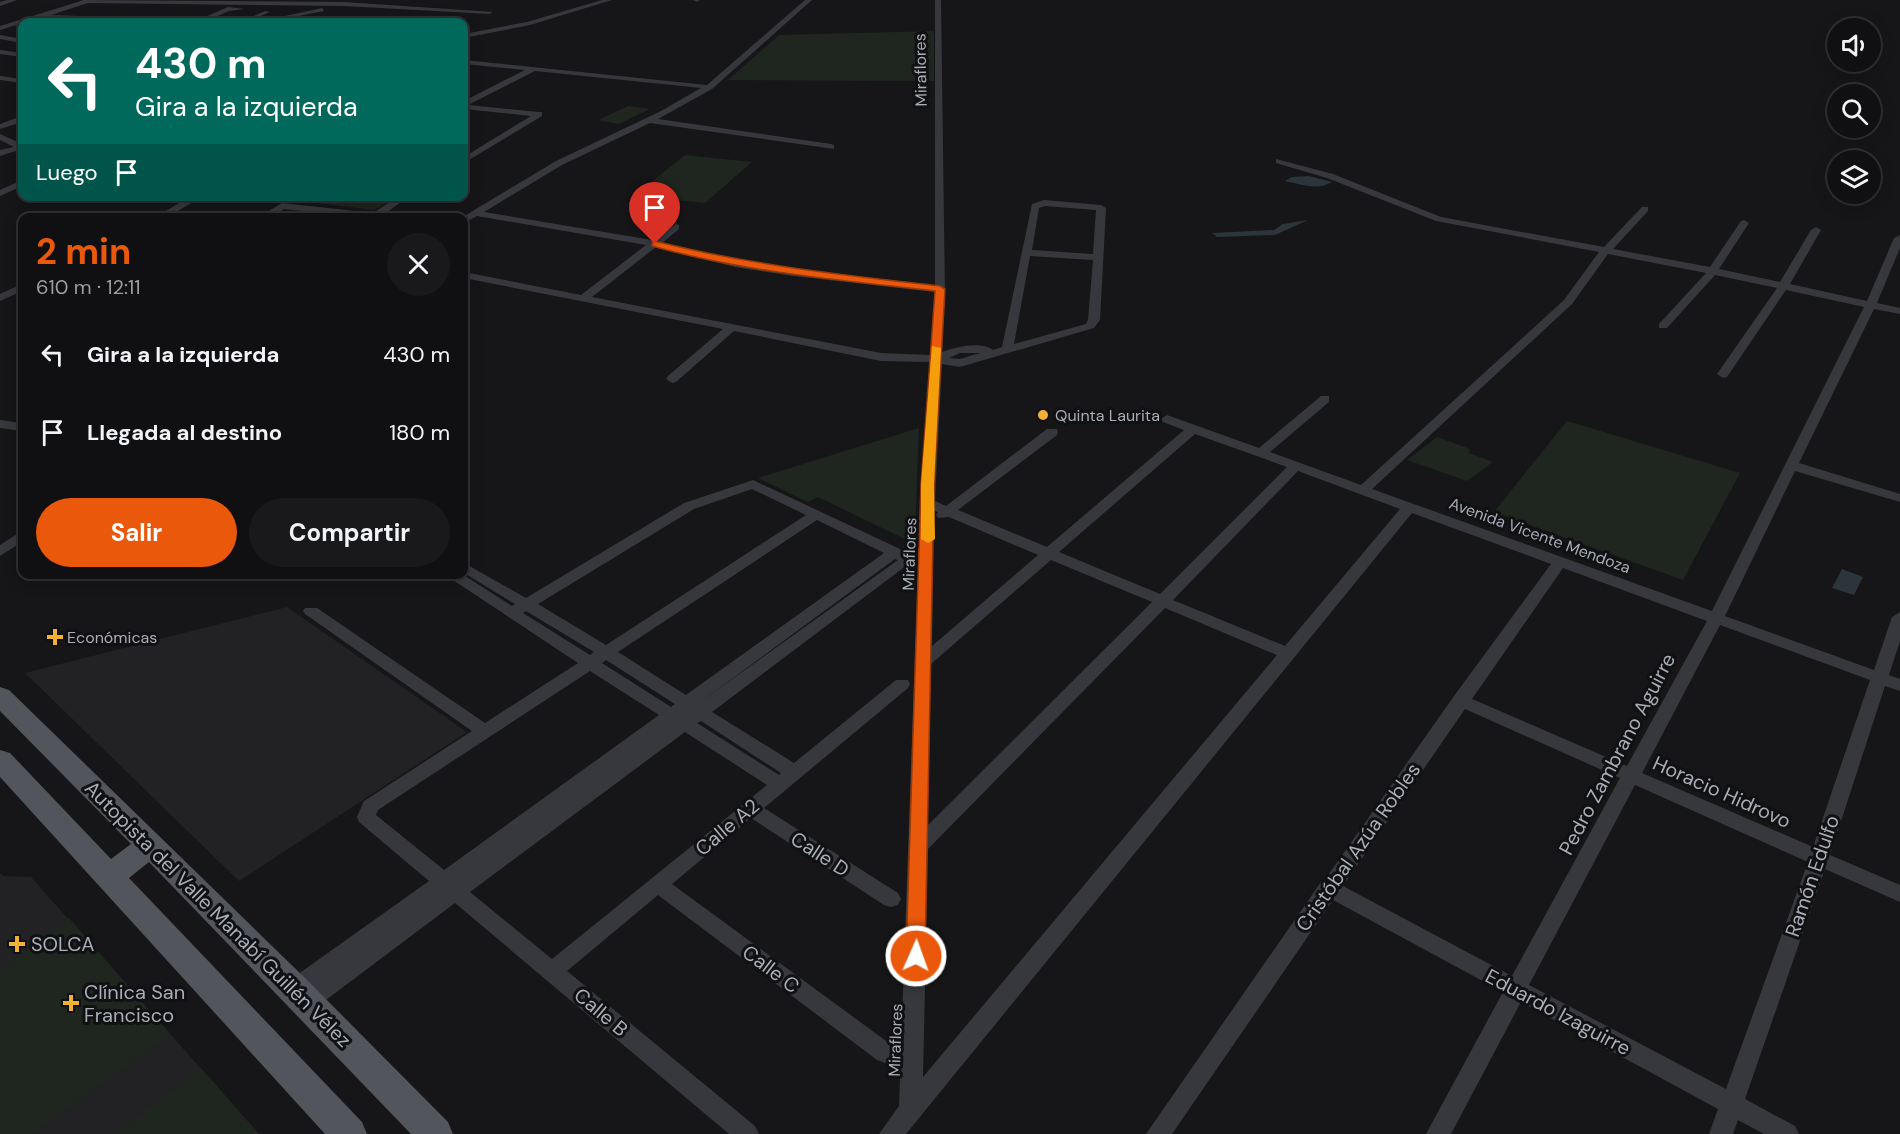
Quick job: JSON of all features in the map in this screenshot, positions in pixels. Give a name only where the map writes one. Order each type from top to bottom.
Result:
[{"type":"main road","name":"Autopista del Valle Manabí Guillén Vélez","points":[[0,696],[435,1134]]},
{"type":"main road","points":[[0,760],[349,1134]]},
{"type":"main road","points":[[108,878],[149,846]]},
{"type":"street","points":[[0,4],[14,0]]},
{"type":"street","points":[[32,18],[90,0],[344,4],[490,12]]},
{"type":"street","points":[[284,18],[360,0]]},
{"type":"street","points":[[468,35],[528,24],[609,0]]},
{"type":"street","points":[[468,217],[573,155],[648,120],[709,87],[809,0]]},
{"type":"street","name":"Miraflores","points":[[911,1110],[928,503],[934,358],[940,289],[938,0]]},
{"type":"street","points":[[189,9],[212,1]]},
{"type":"street","points":[[38,16],[79,18],[110,7]]},
{"type":"street","points":[[122,18],[149,8]]},
{"type":"street","points":[[208,18],[228,9],[269,10],[252,18]]},
{"type":"street","points":[[167,18],[179,13]]},
{"type":"street","points":[[0,22],[18,22]]},
{"type":"street","points":[[0,28],[18,22]]},
{"type":"street","points":[[0,37],[18,40]]},
{"type":"street","points":[[0,52],[18,54]]},
{"type":"street","points":[[468,62],[709,87]]},
{"type":"street","points":[[468,103],[532,70]]},
{"type":"street","points":[[0,78],[18,80]]},
{"type":"street","points":[[468,105],[539,114],[468,158]]},
{"type":"street","points":[[2,126],[18,120]]},
{"type":"street","points":[[648,120],[831,147]]},
{"type":"street","points":[[0,137],[18,145]]},
{"type":"street","points":[[0,153],[18,148]]},
{"type":"street","points":[[1279,161],[1330,176],[1439,219],[1784,285],[1900,311]]},
{"type":"street","points":[[0,193],[18,185]]},
{"type":"street","points":[[167,213],[189,201]]},
{"type":"street","points":[[379,213],[398,201]]},
{"type":"street","points":[[468,276],[881,357],[934,358],[960,363],[1090,326],[1094,320],[1101,208],[1086,205],[1038,204],[1004,349]]},
{"type":"street","points":[[270,213],[282,206],[355,213]]},
{"type":"street","points":[[1363,490],[1568,302],[1582,278],[1645,209]]},
{"type":"street","points":[[474,213],[655,244],[699,256],[770,269],[940,289]]},
{"type":"street","points":[[1662,326],[1713,271],[1744,224]]},
{"type":"street","points":[[582,300],[676,227]]},
{"type":"street","points":[[1723,374],[1784,285],[1816,230]]},
{"type":"street","name":"Pedro Zambrano Aguirre","points":[[1438,1134],[1716,618],[1871,304],[1899,238]]},
{"type":"street","points":[[1025,253],[1097,256]]},
{"type":"street","points":[[0,298],[18,289]]},
{"type":"street","points":[[672,380],[731,328]]},
{"type":"street","points":[[1261,453],[1325,399]]},
{"type":"street","name":"Avenida Vicente Mendoza","points":[[1167,419],[1900,685]]},
{"type":"street","points":[[0,424],[18,426]]},
{"type":"street","points":[[923,662],[1194,429]]},
{"type":"street","points":[[928,526],[1053,432]]},
{"type":"street","points":[[1791,465],[1900,498]]},
{"type":"street","points":[[920,845],[1296,466]]},
{"type":"street","points":[[300,996],[686,713],[908,559],[753,484],[689,506],[519,608]]},
{"type":"street","points":[[928,503],[1289,654]]},
{"type":"street","points":[[891,1134],[1410,507]]},
{"type":"street","points":[[311,610],[485,732],[817,514]]},
{"type":"street","points":[[0,552],[18,538]]},
{"type":"street","name":"Cristóbal Azúa Robles","points":[[1158,1134],[1328,888],[1560,561]]},
{"type":"street","points":[[468,570],[519,608],[787,778]]},
{"type":"street","points":[[461,579],[519,608]]},
{"type":"street","name":"Ramón Edulfo","points":[[1721,1134],[1819,859],[1900,616]]},
{"type":"street","name":"Calle A2","points":[[552,971],[902,684]]},
{"type":"street","name":"Horacio Hidrovo","points":[[1460,700],[1900,894]]},
{"type":"street","name":"Calle B","points":[[485,732],[371,806],[366,811],[366,817],[747,1134]]},
{"type":"street","name":"Calle D","points":[[750,808],[891,899]]},
{"type":"street","name":"Calle C","points":[[658,884],[885,1053]]},
{"type":"street","name":"Eduardo Izaguirre","points":[[1328,888],[1787,1134]]},
{"type":"shaded area","points":[[934,31],[934,81],[728,80],[779,35]]},
{"type":"shaded area","points":[[628,106],[650,109],[619,124],[598,120]]},
{"type":"shaded area","points":[[685,155],[752,162],[705,203],[634,196]]},
{"type":"shaded area","points":[[1309,176],[1332,182],[1315,186],[1285,181],[1292,177]]},
{"type":"shaded area","points":[[301,201],[389,201],[374,210]]},
{"type":"shaded area","points":[[1308,220],[1275,235],[1217,237],[1212,233],[1274,230],[1283,224]]},
{"type":"shaded area","points":[[1567,421],[1740,473],[1683,580],[1494,512]]},
{"type":"shaded area","points":[[919,428],[914,555],[902,547],[909,541],[818,497],[808,502],[758,478]]},
{"type":"shaded area","points":[[1437,437],[1470,449],[1469,453],[1493,462],[1467,481],[1407,460]]},
{"type":"shaded area","points":[[1842,569],[1863,577],[1854,595],[1832,588]]},
{"type":"shaded area","points":[[287,607],[467,732],[239,881],[25,673]]},
{"type":"shaded area","name":"Clínica San Francisco","points":[[0,873],[3,876],[31,877],[259,1134],[0,1134]]},
{"type":"shaded area","name":"Clínica San Francisco","points":[[69,918],[171,1035],[32,1134],[0,1134],[0,970]]},
{"type":"shaded area","points":[[201,1068],[259,1134],[115,1134]]},
{"type":"slow traffic","points":[[928,539],[928,484],[936,348]]},
{"type":"place","name":"Quinta Laurita","points":[[1043,415]]},
{"type":"place","name":"Económicas","points":[[55,637]]},
{"type":"place","name":"SOLCA","points":[[17,944]]},
{"type":"place","name":"Clínica San Francisco","points":[[71,1003]]},
{"type":"route","points":[[655,244],[735,264],[793,273],[940,289],[928,484],[916,956]]}]
